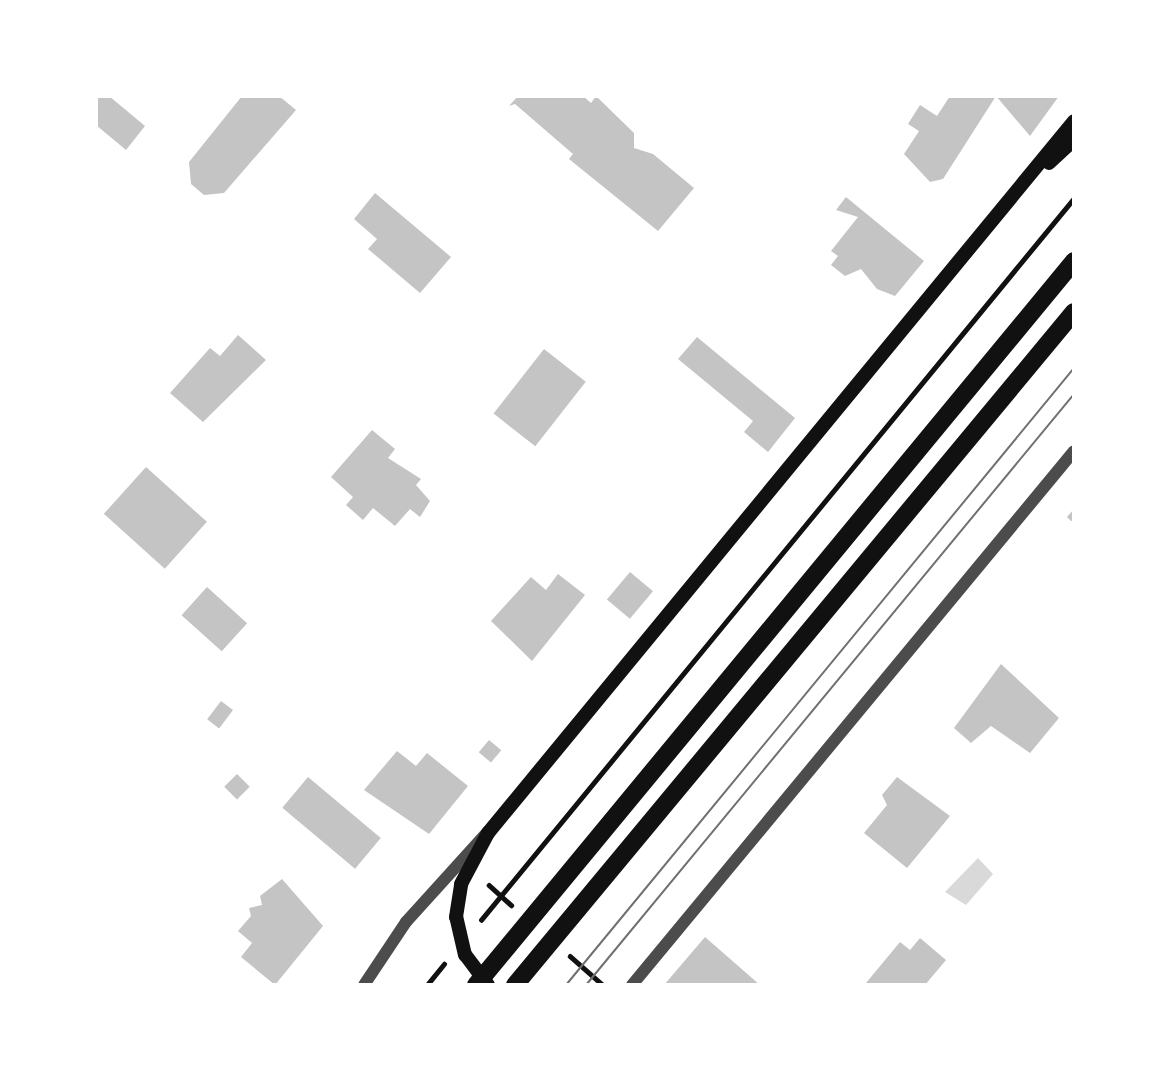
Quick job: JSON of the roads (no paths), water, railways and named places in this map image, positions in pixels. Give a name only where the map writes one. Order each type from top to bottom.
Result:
[{"type":"main road","points":[[1074,121],[488,833],[457,901],[460,945],[481,983],[1074,261]]},
{"type":"main road","points":[[1003,209],[1074,140]]},
{"type":"main road","points":[[515,985],[1074,312]]},
{"type":"street","points":[[632,985],[1074,451]]},
{"type":"street","points":[[364,985],[406,922],[488,833]]},
{"type":"tram line","points":[[566,985],[1074,368]]},
{"type":"tram line","points":[[586,985],[1074,394]]}]
